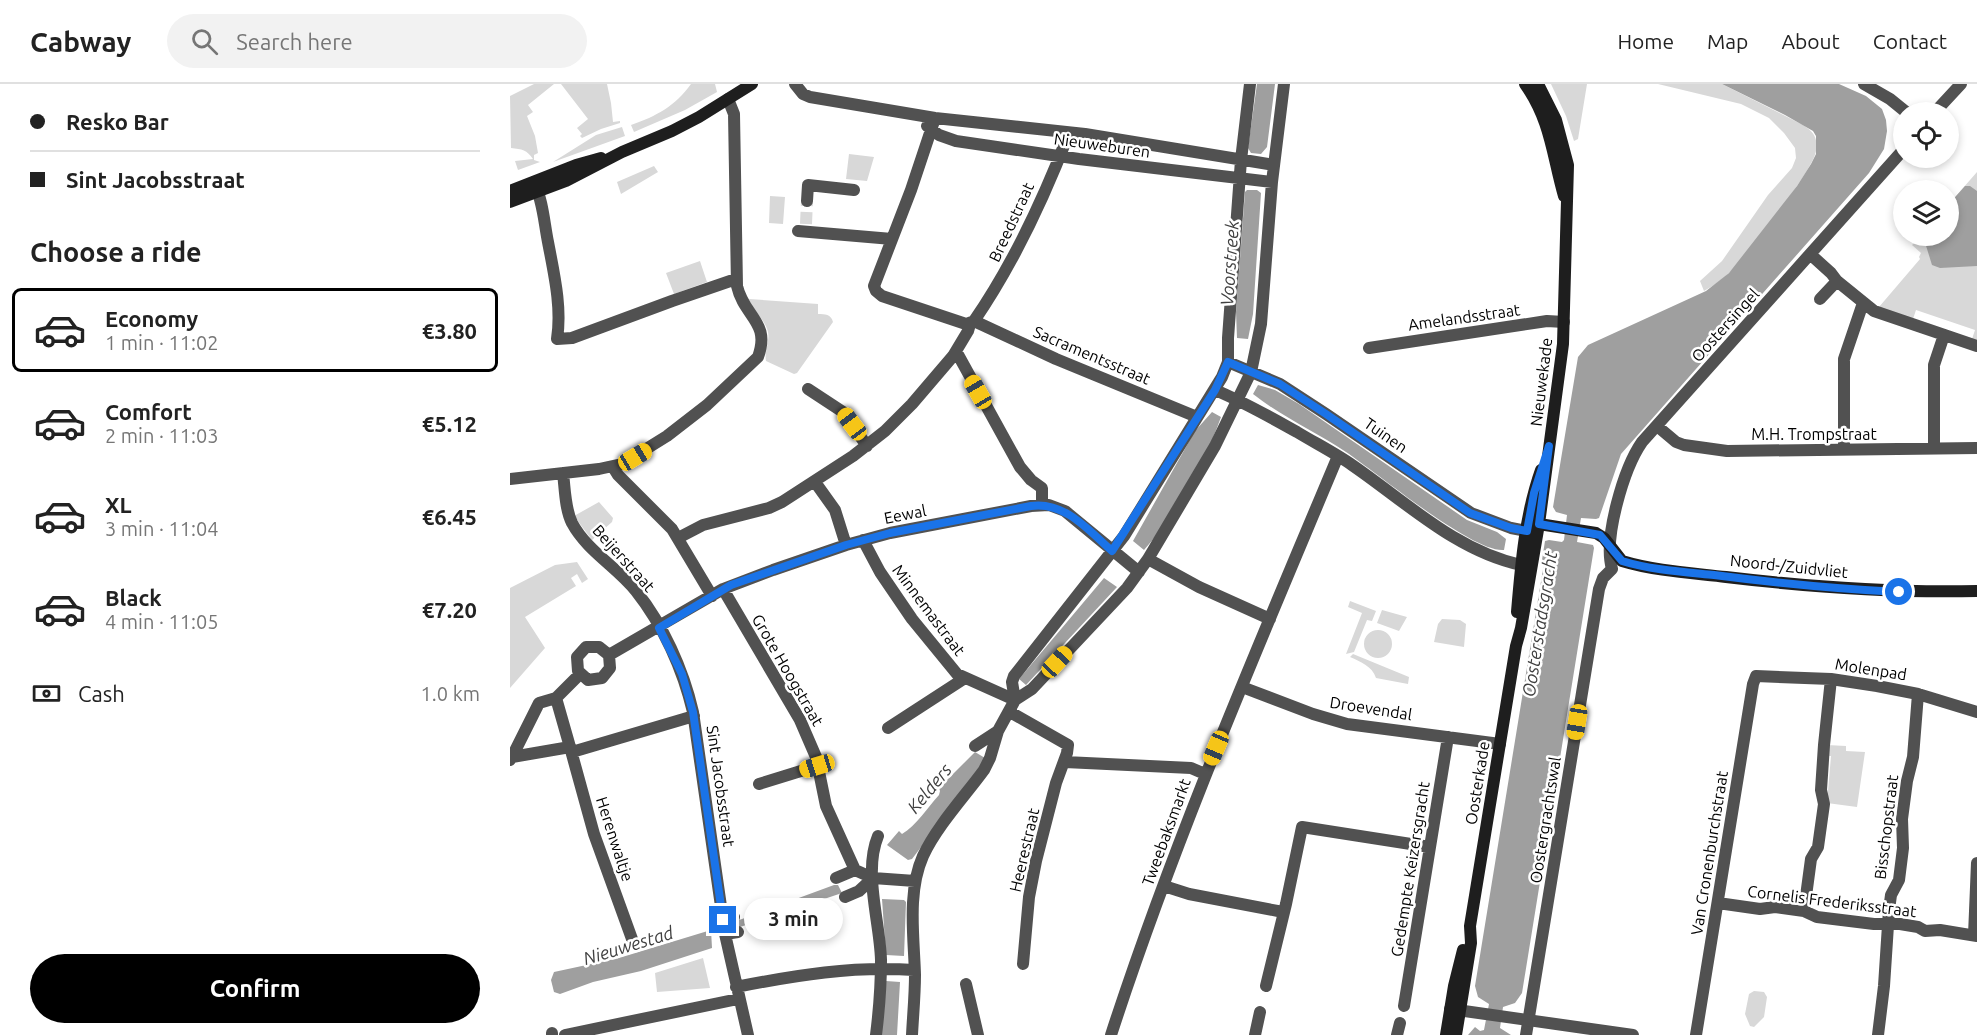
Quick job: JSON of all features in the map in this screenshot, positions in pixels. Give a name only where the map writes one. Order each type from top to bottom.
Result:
[{"type":"main road","points":[[510,202],[576,165],[622,152],[672,131],[752,84]]},
{"type":"main road","points":[[1525,84],[1555,132]]},
{"type":"main road","points":[[1538,84],[1552,109],[1555,132]]},
{"type":"main road","name":"Nieuwekade","points":[[1531,526],[1534,493],[1549,446],[1564,322],[1568,165],[1555,132]]},
{"type":"main road","points":[[510,191],[536,186]]},
{"type":"main road","name":"Noord-/Zuidvliet","points":[[1531,526],[1580,530],[1600,535],[1622,561],[1686,572],[1874,591],[1977,591]]},
{"type":"main road","name":"Oosterkade","points":[[1456,1035],[1457,971],[1470,926],[1516,646],[1521,565],[1531,526]]},
{"type":"main road","name":"Oosterkade","points":[[1516,646],[1521,628],[1531,526]]},
{"type":"main road","name":"Oosterkade","points":[[1446,1035],[1455,1010]]},
{"type":"street","name":"Nieuweburen","points":[[795,84],[803,94],[810,98],[865,105],[908,114],[933,124],[1069,133],[1141,142],[1274,165]]},
{"type":"street","points":[[1013,706],[1014,675],[1124,536],[1215,390],[1228,362],[1241,160],[1250,84]]},
{"type":"street","points":[[912,1035],[913,900],[915,881],[923,855],[984,770],[998,731],[1013,706],[1032,689],[1127,588],[1148,559],[1215,446],[1251,372],[1261,324],[1272,182],[1284,84]]},
{"type":"street","points":[[1864,84],[1894,102]]},
{"type":"street","points":[[1944,102],[1960,84]]},
{"type":"street","points":[[510,478],[613,467],[635,457],[667,436],[725,389],[758,357],[762,333],[742,302],[736,279],[734,114],[729,99]]},
{"type":"street","points":[[804,229],[892,239],[933,124]]},
{"type":"street","name":"Nieuweburen","points":[[933,124],[946,139],[956,141],[1272,182]]},
{"type":"street","name":"Breedstraat","points":[[678,538],[703,525],[769,508],[782,502],[867,446],[912,404],[956,351],[1008,270],[1069,133]]},
{"type":"street","name":"Oostersingel","points":[[1609,544],[1611,527],[1630,463],[1642,442],[1893,161]]},
{"type":"street","points":[[807,201],[808,185],[854,190]]},
{"type":"street","points":[[536,186],[556,290],[559,323],[557,339],[572,338],[736,279]]},
{"type":"street","name":"Sacramentsstraat","points":[[892,239],[874,286],[882,296],[963,324],[972,323],[1197,417]]},
{"type":"street","points":[[1810,254],[1874,311],[1977,346]]},
{"type":"street","points":[[1820,299],[1838,281]]},
{"type":"street","points":[[1845,450],[1844,359],[1863,303]]},
{"type":"street","name":"Amelandsstraat","points":[[1369,348],[1547,321],[1564,322]]},
{"type":"street","points":[[1934,449],[1934,365],[1944,335]]},
{"type":"street","points":[[956,351],[1020,467],[1031,480],[1042,488],[1042,504],[1065,511],[1139,572]]},
{"type":"street","name":"Tuinen","points":[[1228,362],[1280,384],[1470,513],[1511,528],[1531,526]]},
{"type":"street","points":[[808,389],[843,412],[867,446]]},
{"type":"street","points":[[1215,390],[1238,399],[1338,456],[1415,512],[1457,539],[1488,554],[1521,565]]},
{"type":"street","name":"M.H. Trompstraat","points":[[1657,426],[1676,442],[1684,445],[1727,451],[1977,448]]},
{"type":"street","name":"Tweebaksmarkt","points":[[1111,1035],[1124,992],[1205,774],[1338,456]]},
{"type":"street","name":"Grote Hoogstraat","points":[[613,467],[678,538],[717,592],[800,720],[816,757],[826,806],[855,870]]},
{"type":"street","name":"Beijerstraat","points":[[563,473],[567,507],[573,524],[593,550],[636,590],[659,628]]},
{"type":"street","points":[[815,482],[835,510],[846,545]]},
{"type":"street","name":"Eewal","points":[[609,655],[659,628],[717,592],[773,570],[846,545],[890,533],[1042,504]]},
{"type":"street","name":"Minnemastraat","points":[[863,540],[880,572],[912,619],[957,674],[1013,706],[1068,745]]},
{"type":"street","name":"Oostergrachtswal","points":[[1526,1035],[1599,589],[1603,578],[1612,569],[1609,544]]},
{"type":"street","points":[[1148,559],[1198,587],[1270,619]]},
{"type":"street","name":"Sint Jacobsstraat","points":[[659,628],[682,674],[694,716],[725,934],[747,1035]]},
{"type":"street","points":[[599,646],[609,655],[610,668],[602,678],[588,680],[580,674],[576,664],[577,657],[586,647],[599,646]]},
{"type":"street","points":[[511,758],[539,703],[559,695],[580,674]]},
{"type":"street","name":"Molenpad","points":[[1756,676],[1831,679],[1918,694],[1977,712]]},
{"type":"street","name":"Van Cronenburchstraat","points":[[1696,1035],[1756,676]]},
{"type":"street","points":[[888,728],[965,678]]},
{"type":"street","points":[[1804,911],[1811,859],[1818,847],[1824,804],[1821,790],[1831,679]]},
{"type":"street","name":"Droevendal","points":[[1242,687],[1313,714],[1347,724],[1500,744]]},
{"type":"street","name":"Bisschopstraat","points":[[1878,1035],[1891,895],[1899,880],[1903,848],[1902,819],[1913,757],[1918,694]]},
{"type":"street","name":"Herenwaltje","points":[[559,695],[594,834],[632,939]]},
{"type":"street","points":[[511,758],[571,750],[694,716]]},
{"type":"street","points":[[975,746],[998,731]]},
{"type":"street","name":"Gedempte Keizersgracht","points":[[1404,1006],[1448,737]]},
{"type":"street","name":"Heerestraat","points":[[1023,964],[1029,897],[1036,861],[1068,745]]},
{"type":"street","points":[[1065,762],[1191,768],[1205,774]]},
{"type":"street","points":[[759,784],[817,766]]},
{"type":"street","points":[[1266,986],[1302,827],[1430,847]]},
{"type":"street","points":[[876,1035],[880,968],[873,878],[874,844],[878,836]]},
{"type":"street","points":[[1976,935],[1977,863]]},
{"type":"street","points":[[836,878],[855,870],[873,878],[915,881]]},
{"type":"street","points":[[845,897],[859,891],[873,878]]},
{"type":"street","points":[[1164,886],[1189,894],[1283,912]]},
{"type":"street","name":"Cornelis Frederiksstraat","points":[[1718,903],[1760,909],[1775,907],[1804,911],[1817,917],[1976,935]]},
{"type":"street","points":[[725,934],[738,932]]},
{"type":"street","points":[[565,1035],[808,974],[880,968],[914,970]]},
{"type":"street","points":[[966,984],[978,1035]]},
{"type":"street","points":[[1455,1010],[1633,1035]]},
{"type":"street","points":[[1255,1035],[1260,1012]]},
{"type":"shaded area","points":[[534,84],[554,84],[528,105],[533,112],[527,116],[535,136],[538,153],[534,155],[534,160],[540,162],[518,170],[515,161],[533,159],[524,150],[511,148],[510,96]]},
{"type":"shaded area","points":[[561,84],[607,84],[613,122],[620,121],[620,123],[582,138],[577,128],[588,119]]},
{"type":"shaded area","points":[[691,84],[715,84],[717,92],[685,110],[634,132],[631,125],[665,109]]},
{"type":"shaded area","points":[[1551,84],[1587,84],[1578,139],[1574,141],[1566,116]]},
{"type":"shaded area","points":[[1658,84],[1722,84],[1803,125],[1816,139],[1816,151],[1812,161],[1778,212],[1730,272],[1704,291],[1700,281],[1722,261],[1768,195],[1792,168],[1796,158],[1795,148],[1769,118],[1741,104]]},
{"type":"shaded area","points":[[622,127],[625,136],[553,162],[596,135]]},
{"type":"shaded area","points":[[849,154],[874,157],[867,181],[846,179]]},
{"type":"shaded area","points":[[654,166],[658,172],[621,194],[617,182]]},
{"type":"shaded area","points":[[1977,172],[1977,341],[1972,339],[1975,330],[1916,310],[1913,319],[1879,307],[1920,259],[1921,253],[1913,246],[1959,246],[1959,193]]},
{"type":"shaded area","points":[[770,196],[785,197],[783,224],[769,223]]},
{"type":"shaded area","points":[[700,261],[707,282],[674,294],[666,273]]},
{"type":"shaded area","points":[[749,299],[818,304],[818,314],[831,317],[833,322],[797,373],[794,374],[766,361],[768,332]]},
{"type":"shaded area","points":[[599,502],[613,518],[612,522],[592,540],[574,516]]},
{"type":"shaded area","points":[[577,562],[588,579],[582,583],[577,574],[571,578],[576,586],[525,617],[545,648],[510,688],[510,588],[555,565]]},
{"type":"shaded area","points":[[1350,601],[1376,611],[1372,621],[1367,620],[1354,652],[1346,654],[1362,613],[1348,607]]},
{"type":"shaded area","points":[[1382,610],[1407,617],[1399,631],[1377,623]]},
{"type":"shaded area","points":[[1442,619],[1460,620],[1466,624],[1464,647],[1434,642],[1438,624]]},
{"type":"shaded area","points":[[1378,630],[1388,634],[1392,644],[1388,654],[1378,658],[1368,654],[1364,644],[1368,634]]},
{"type":"shaded area","points":[[1353,654],[1409,677],[1408,684],[1376,678],[1369,667],[1350,657]]},
{"type":"shaded area","points":[[1827,745],[1846,746],[1846,751],[1865,752],[1857,807],[1827,803],[1831,756],[1826,756]]},
{"type":"shaded area","points":[[703,958],[710,988],[657,992],[655,973]]},
{"type":"shaded area","points":[[1754,991],[1764,992],[1767,997],[1764,1017],[1754,1027],[1750,1026],[1745,1014],[1749,994]]},
{"type":"water","points":[[1257,84],[1275,84],[1267,147],[1261,154],[1251,153],[1248,148]]},
{"type":"water","name":"Oosterstadsgracht","points":[[1722,84],[1839,84],[1866,96],[1882,109],[1887,131],[1884,149],[1869,173],[1621,454],[1599,518],[1581,518],[1577,542],[1593,545],[1594,548],[1522,993],[1515,1003],[1503,1007],[1500,1028],[1511,1035],[1468,1035],[1475,1027],[1480,1031],[1484,1030],[1489,1004],[1478,997],[1475,986],[1544,563],[1542,560],[1545,541],[1562,542],[1564,540],[1567,515],[1556,512],[1553,507],[1578,357],[1588,345],[1706,291],[1729,273],[1797,186],[1816,154],[1816,136],[1813,131]]},
{"type":"water","points":[[1965,186],[1970,186],[1977,191],[1977,266],[1940,268],[1932,265],[1926,246],[1959,246],[1959,193]]},
{"type":"water","points":[[1257,190],[1261,193],[1253,314],[1248,339],[1237,338],[1236,312],[1245,192]]},
{"type":"water","points":[[1258,385],[1275,390],[1299,404],[1467,520],[1497,532],[1506,539],[1504,550],[1470,539],[1448,526],[1346,452],[1253,394]]},
{"type":"water","points":[[1212,412],[1221,417],[1207,451],[1178,504],[1144,550],[1133,541],[1195,431]]},
{"type":"water","points":[[1104,578],[1117,587],[1026,685],[1019,679]]},
{"type":"water","points":[[975,752],[985,758],[971,781],[912,859],[908,860],[887,845],[899,831],[902,834],[917,821],[939,795],[939,788]]},
{"type":"water","points":[[838,885],[842,893],[737,928],[736,921]]},
{"type":"water","points":[[882,899],[906,902],[904,956],[886,955]]},
{"type":"water","points":[[711,930],[712,948],[641,971],[593,982],[560,994],[554,992],[551,980],[554,972],[619,958]]},
{"type":"water","points":[[886,981],[900,982],[897,1035],[881,1035]]},
{"type":"tunnel","points":[[806,224],[807,201]]},
{"type":"route","points":[[723,920],[690,696],[672,652],[659,628],[731,585],[846,545],[890,533],[1042,504],[1065,511],[1112,551],[1124,536],[1215,390],[1228,362],[1280,384],[1470,513],[1511,528],[1527,531],[1530,507],[1549,446],[1539,524],[1596,533],[1604,538],[1622,561],[1670,570],[1757,580],[1829,588],[1899,592]]},
{"type":"water label","name":"Voorstreek","points":[[1229,263]]},
{"type":"water label","name":"Kelders","points":[[929,788]]},
{"type":"water label","name":"Nieuwestad","points":[[628,945]]}]
